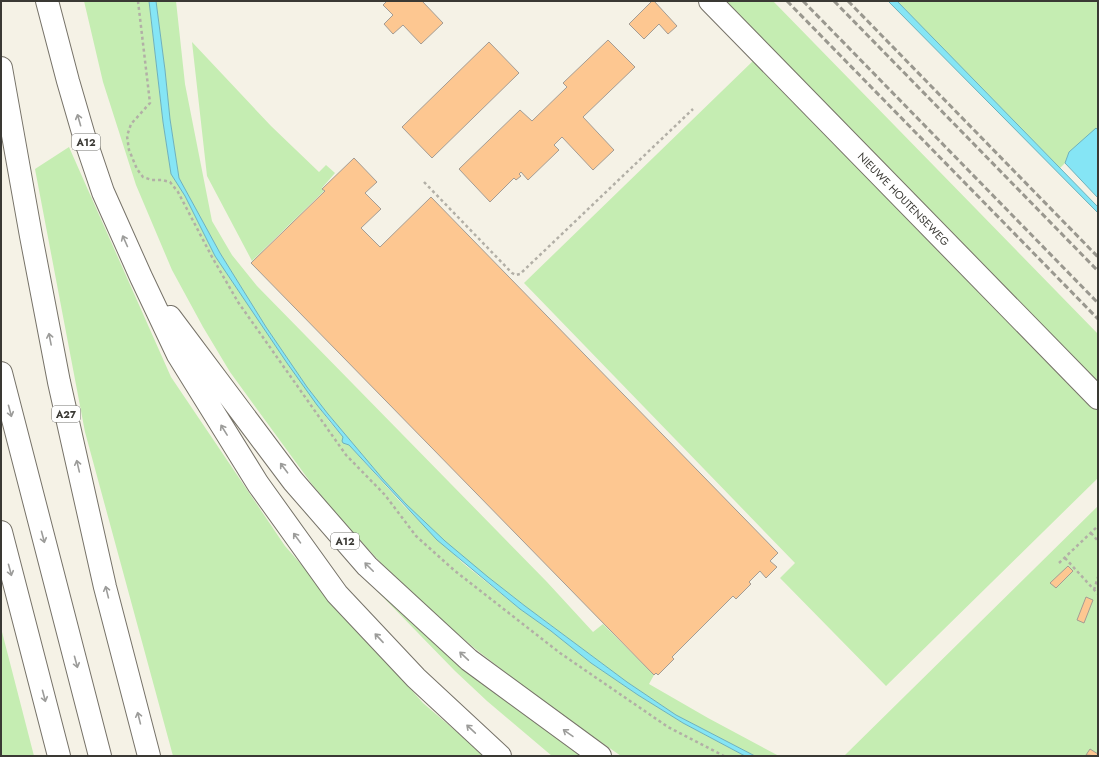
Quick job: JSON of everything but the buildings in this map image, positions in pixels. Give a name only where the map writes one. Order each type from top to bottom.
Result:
[{"type":"main road","name":"A12","points":[[47,1],[84,136],[103,192],[141,277],[182,362],[258,484],[337,594],[416,678],[500,756]]},
{"type":"main road","name":"NIEUWE HOUTENSEWEG","points":[[710,1],[1098,398]]},
{"type":"main road","name":"A27","points":[[1,68],[59,382],[106,588],[149,756]]},
{"type":"main road","name":"A12","points":[[141,277],[293,481],[367,566],[469,660],[600,756]]},
{"type":"main road","points":[[1,373],[100,756]]},
{"type":"main road","points":[[1,532],[60,756]]},
{"type":"path","points":[[138,1],[150,103],[131,124],[127,136],[129,150],[137,169],[144,177],[152,180],[170,182],[178,192],[212,257],[238,302],[346,455],[385,495],[416,536],[455,571],[566,657],[668,726],[724,756]]},
{"type":"path","points":[[424,182],[512,273],[516,275],[520,274],[693,109]]},
{"type":"path","points":[[1059,564],[1098,526]]},
{"type":"path","points":[[1091,533],[1098,541]]},
{"type":"path","points":[[1065,558],[1098,594]]},
{"type":"path","points":[[1094,590],[1098,577]]},
{"type":"green space","points":[[84,1],[149,1],[163,122],[171,174],[185,196],[215,256],[287,363],[329,421],[343,437],[343,443],[349,445],[404,506],[464,564],[520,609],[551,631],[591,663],[638,695],[683,723],[745,756],[621,756],[542,701],[473,647],[436,615],[381,563],[343,522],[311,483],[230,372],[203,327],[172,270],[136,185],[103,82]]},
{"type":"green space","points":[[156,1],[176,1],[185,84],[212,221],[232,255],[257,286],[547,582],[593,632],[603,624],[654,675],[649,684],[779,756],[755,756],[676,715],[627,682],[525,606],[466,560],[422,521],[382,478],[328,414],[307,387],[266,327],[220,253],[179,178],[170,119]]},
{"type":"green space","points":[[718,1],[773,1],[1098,334],[1098,389]]},
{"type":"green space","points":[[894,1],[1098,1],[1098,130],[1097,128],[1069,152],[1065,163],[1060,168]]},
{"type":"green space","points":[[192,42],[271,126],[319,172],[326,165],[335,173],[322,188],[324,191],[252,261],[207,176]]},
{"type":"green space","points":[[754,60],[1098,408],[1098,478],[886,686],[780,578],[795,563],[524,283]]},
{"type":"green space","points":[[69,147],[171,377],[285,546],[423,703],[485,756],[173,756],[85,432],[35,169]]},
{"type":"green space","points":[[1098,506],[1098,756],[844,756]]},
{"type":"green space","points":[[346,559],[348,559],[584,756],[552,756],[487,701],[455,671]]},
{"type":"green space","points":[[1,628],[34,756],[1,756]]},
{"type":"water","points":[[149,1],[156,1],[170,119],[179,178],[220,253],[266,327],[307,387],[328,414],[406,504],[445,541],[488,577],[627,682],[676,715],[755,756],[745,756],[683,723],[591,663],[551,631],[520,609],[437,540],[349,445],[343,443],[343,437],[317,405],[287,363],[215,256],[185,196],[171,174],[163,122]]},
{"type":"water","points":[[888,1],[897,1],[1098,207],[1098,213]]},
{"type":"water","points":[[1096,128],[1098,130],[1098,198],[1065,163],[1069,152]]},
{"type":"railway","points":[[787,1],[1098,319]]},
{"type":"railway","points":[[803,1],[1098,303]]},
{"type":"railway","points":[[834,1],[1098,271]]},
{"type":"railway","points":[[848,1],[1098,257]]}]
